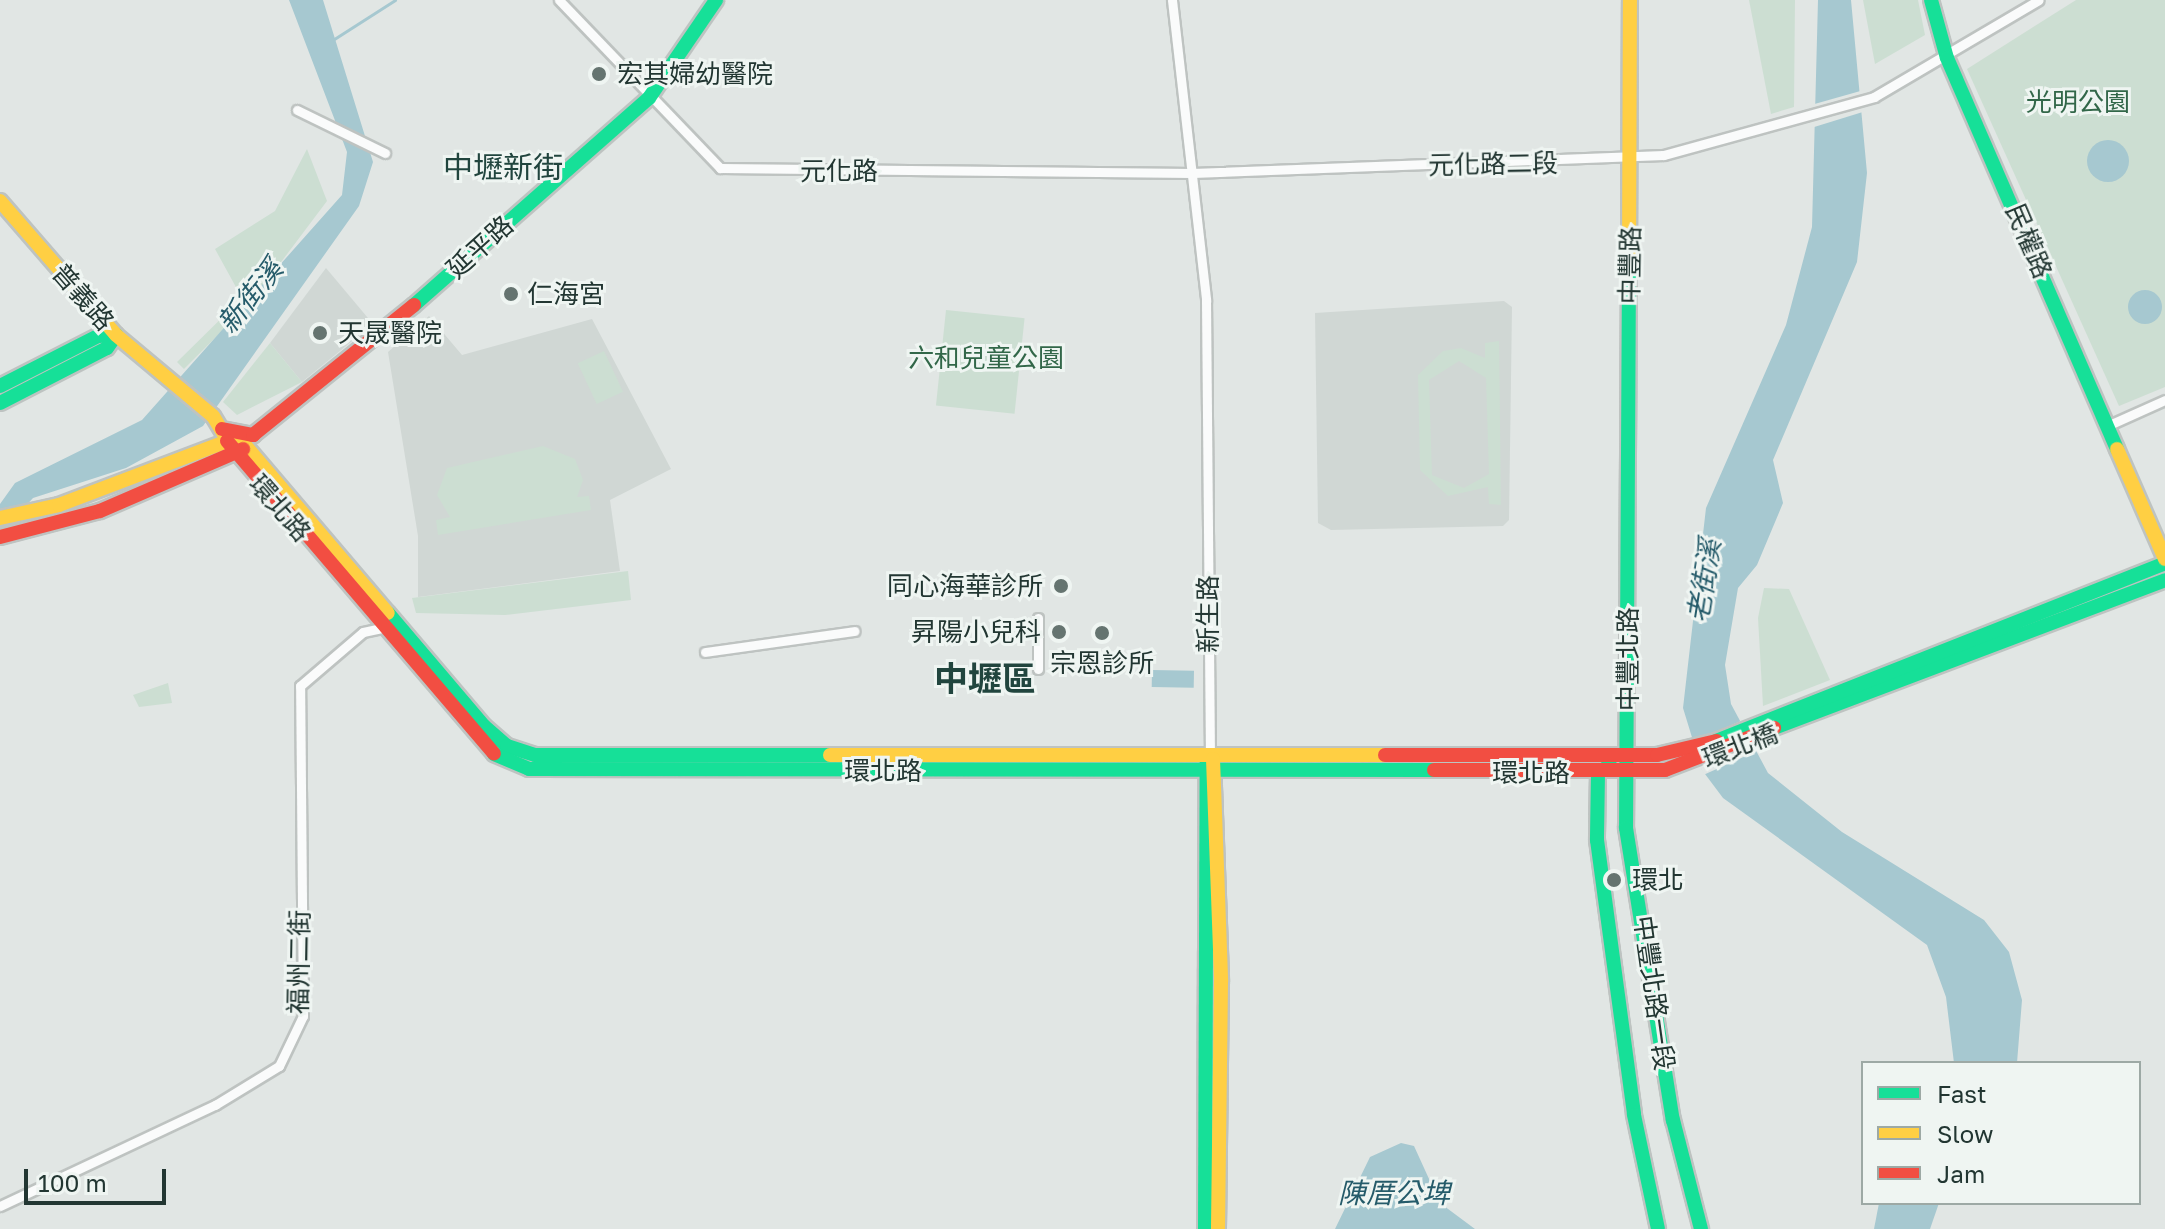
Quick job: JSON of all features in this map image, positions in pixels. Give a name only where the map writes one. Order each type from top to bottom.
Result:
[{"type":"main road","name":"延平路","points":[[0,537],[63,524],[237,440],[331,378],[649,98],[716,0]]},
{"type":"main road","name":"中豐路","points":[[1629,529],[1630,0]]},
{"type":"main road","name":"民權路","points":[[1931,0],[1947,58],[2109,425],[2165,561]]},
{"type":"main road","name":"普義路","points":[[0,201],[116,335],[176,383],[237,440]]},
{"type":"main road","points":[[0,386],[98,336],[116,335]]},
{"type":"main road","points":[[0,403],[107,348],[116,335]]},
{"type":"main road","name":"延平路","points":[[0,518],[59,505],[237,440]]},
{"type":"main road","name":"環北路","points":[[237,440],[402,624],[484,726],[518,752],[1628,754],[1683,750]]},
{"type":"main road","name":"環北路","points":[[237,440],[381,628],[489,752],[510,765],[862,771],[1598,773],[1688,766]]},
{"type":"main road","name":"中豐北路","points":[[1628,754],[1629,529]]},
{"type":"main road","points":[[1788,719],[2165,561]]},
{"type":"main road","points":[[1788,719],[2165,580]]},
{"type":"main road","name":"環北橋","points":[[1683,750],[1788,719]]},
{"type":"main road","name":"環北橋","points":[[1688,766],[1788,719]]},
{"type":"main road","name":"新生路","points":[[1210,753],[1218,1229]]},
{"type":"main road","points":[[1598,773],[1628,754]]},
{"type":"main road","name":"中豐北路一段","points":[[1628,754],[1626,828],[1673,1120],[1701,1229]]},
{"type":"main road","points":[[1205,1229],[1211,771]]},
{"type":"main road","name":"中豐北路一段","points":[[1598,773],[1597,840],[1612,959],[1658,1229]]},
{"type":"street","name":"元化路","points":[[559,0],[649,98],[720,168],[1192,173]]},
{"type":"street","name":"新生路","points":[[1172,0],[1206,300],[1210,753]]},
{"type":"street","points":[[1947,58],[2039,0]]},
{"type":"street","name":"元化路二段","points":[[1192,173],[1631,161],[1790,122],[1874,97],[1947,58]]},
{"type":"street","points":[[297,110],[385,153]]},
{"type":"street","points":[[2109,425],[2165,400]]},
{"type":"street","points":[[1038,618],[1038,669]]},
{"type":"street","points":[[381,628],[402,624]]},
{"type":"street","name":"福州二街","points":[[0,1206],[215,1105],[279,1066],[303,1016],[300,686],[363,632],[381,628]]},
{"type":"street","points":[[705,652],[855,631]]},
{"type":"street","points":[[1040,754],[1040,770]]},
{"type":"street","points":[[862,755],[862,771]]},
{"type":"shaded area","name":"天晟醫院","points":[[326,268],[373,324],[302,382],[270,343]]},
{"type":"shaded area","points":[[1504,301],[1512,307],[1509,520],[1503,526],[1331,530],[1318,523],[1315,313]]},
{"type":"shaded area","points":[[429,316],[462,355],[592,319],[671,469],[610,500],[620,571],[418,597],[418,536],[388,352]]},
{"type":"green space","points":[[1749,0],[1795,0],[1794,107],[1771,114]]},
{"type":"green space","points":[[1863,0],[1918,0],[1925,35],[1875,64]]},
{"type":"green space","name":"光明公園","points":[[2076,0],[2165,0],[2165,387],[2119,406],[1967,69]]},
{"type":"green space","points":[[307,149],[327,201],[251,302],[184,369],[177,362],[242,298],[215,249],[275,211]]},
{"type":"green space","name":"六和兒童公園","points":[[946,310],[1025,318],[1015,414],[936,405]]},
{"type":"green space","points":[[1499,341],[1501,505],[1489,504],[1488,487],[1448,496],[1420,470],[1418,375],[1443,351],[1461,348],[1485,358],[1485,343]],"holes":[[[1459,361],[1486,378],[1489,474],[1464,488],[1432,475],[1429,380]]]},
{"type":"green space","points":[[270,343],[302,382],[237,415],[223,402]]},
{"type":"green space","points":[[604,351],[623,392],[597,404],[578,363]]},
{"type":"green space","points":[[543,446],[575,459],[583,480],[577,497],[589,496],[591,510],[438,535],[436,520],[450,517],[437,495],[447,468]]},
{"type":"green space","points":[[628,571],[631,600],[505,615],[416,613],[412,598]]},
{"type":"green space","points":[[1764,588],[1789,589],[1830,680],[1763,706],[1758,618]]},
{"type":"green space","points":[[168,683],[172,703],[139,707],[133,695]]},
{"type":"water","name":"新街溪","points":[[289,0],[323,0],[373,162],[359,206],[203,426],[126,468],[33,498],[0,534],[0,504],[15,483],[142,420],[342,195],[347,152]]},
{"type":"water","name":"老街溪","points":[[1818,0],[1851,0],[1867,173],[1857,262],[1773,460],[1783,503],[1757,565],[1738,588],[1725,665],[1731,704],[1768,773],[1842,832],[1984,920],[2009,952],[2022,1000],[2017,1061],[1954,1061],[1946,997],[1927,945],[1723,798],[1702,770],[1683,708],[1706,508],[1786,325],[1812,227]]},
{"type":"water","points":[[2108,140],[2123,146],[2129,161],[2123,176],[2108,182],[2093,176],[2087,161],[2093,146]]},
{"type":"water","points":[[2145,290],[2157,295],[2162,307],[2157,319],[2145,324],[2133,319],[2128,307],[2133,295]]},
{"type":"water","points":[[1152,670],[1194,671],[1194,688],[1152,687]]},
{"type":"water","name":"陳厝公埤","points":[[1401,1143],[1414,1146],[1440,1203],[1475,1229],[1335,1229],[1370,1157]]},
{"type":"water","points":[[1879,1205],[1938,1205],[1930,1229],[1874,1229]]},
{"type":"pier","points":[[1864,90],[1866,111],[1811,128],[1811,105]]},
{"type":"pier","points":[[1743,720],[1757,751],[1704,775],[1690,744]]},
{"type":"waterway","points":[[331,41],[395,0]]},
{"type":"traffic: fast","points":[[414,305],[649,98],[716,0]]},
{"type":"traffic: fast","points":[[1931,0],[1947,58],[2117,449]]},
{"type":"traffic: fast","points":[[1629,264],[1626,828],[1673,1120],[1701,1229]]},
{"type":"traffic: fast","points":[[0,386],[98,336],[116,335]]},
{"type":"traffic: fast","points":[[0,403],[107,348],[116,335]]},
{"type":"traffic: fast","points":[[1716,741],[2165,563]]},
{"type":"traffic: fast","points":[[1774,728],[2165,580]]},
{"type":"traffic: fast","points":[[388,613],[484,726],[507,746],[535,755],[830,755]]},
{"type":"traffic: fast","points":[[494,754],[529,769],[1434,770]]},
{"type":"traffic: fast","points":[[1205,1229],[1207,761]]},
{"type":"traffic: fast","points":[[1610,765],[1598,773],[1597,840],[1634,1115],[1658,1229]]},
{"type":"traffic: slow","points":[[1629,264],[1630,0]]},
{"type":"traffic: slow","points":[[0,201],[116,335],[213,416],[225,436]]},
{"type":"traffic: slow","points":[[0,518],[59,505],[238,437],[388,613]]},
{"type":"traffic: slow","points":[[2117,449],[2165,559]]},
{"type":"traffic: slow","points":[[830,755],[1385,755]]},
{"type":"traffic: slow","points":[[1213,759],[1221,982],[1218,1229]]},
{"type":"traffic: jam","points":[[222,429],[253,435],[414,305]]},
{"type":"traffic: jam","points":[[227,441],[494,754]]},
{"type":"traffic: jam","points":[[0,537],[100,511],[243,449]]},
{"type":"traffic: jam","points":[[1434,770],[1665,770],[1774,728]]},
{"type":"traffic: jam","points":[[1385,755],[1657,755],[1716,741]]},
{"type":"place","name":"宏其婦幼醫院","points":[[599,74]]},
{"type":"place","name":"仁海宮","points":[[511,294]]},
{"type":"place","name":"天晟醫院","points":[[320,333]]},
{"type":"place","name":"同心海華診所","points":[[1061,586]]},
{"type":"place","name":"昇陽小兒科","points":[[1059,632]]},
{"type":"place","name":"宗恩診所","points":[[1102,633]]},
{"type":"place","name":"環北","points":[[1614,880]]},
{"type":"district","name":"中壢新街","points":[[503,167]]},
{"type":"district","name":"中壢區","points":[[985,679]]}]
